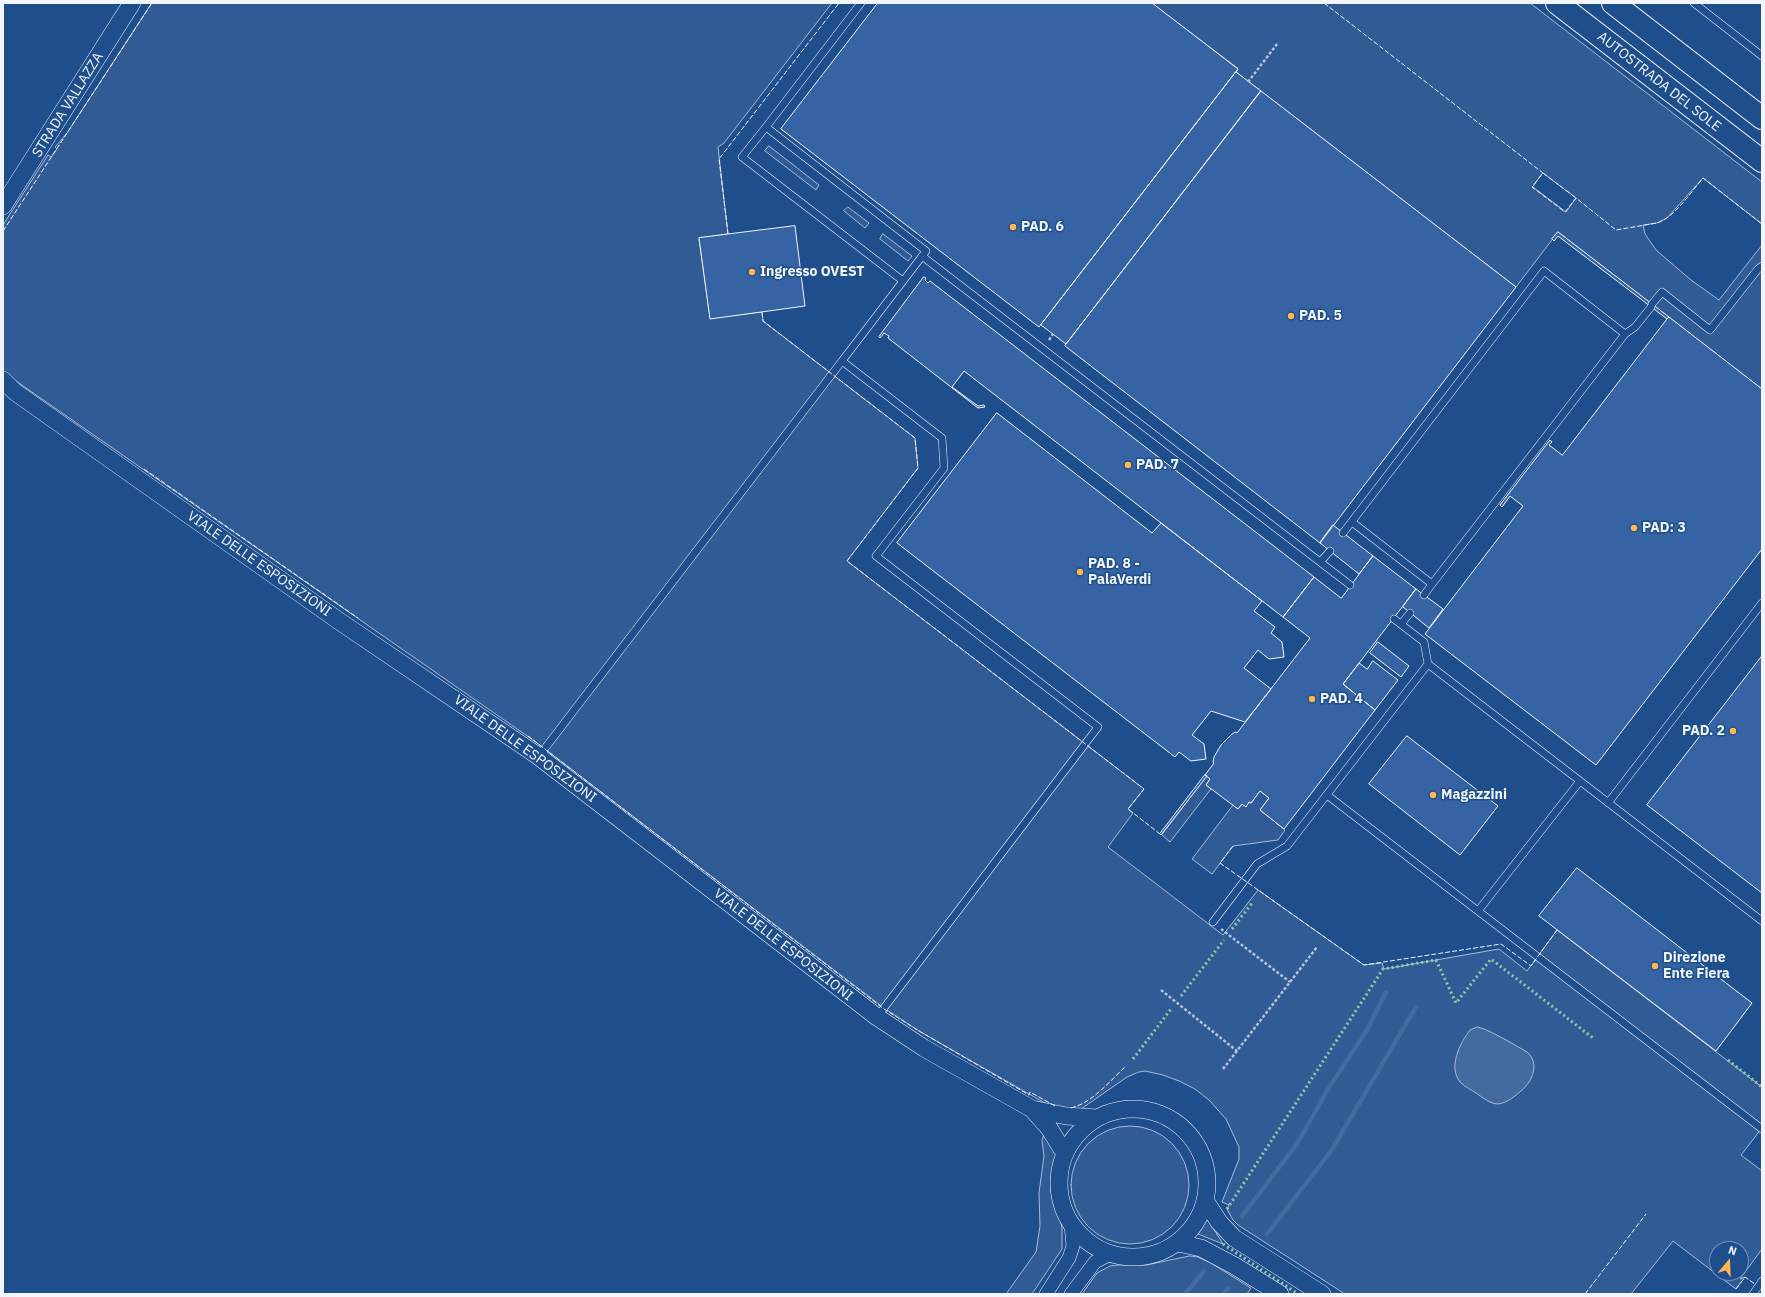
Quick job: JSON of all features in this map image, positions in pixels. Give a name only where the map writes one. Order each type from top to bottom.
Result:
[{"type":"highway","name":"AUTOSTRADA DEL SOLE","points":[[1557,3],[1762,161]]},
{"type":"highway","points":[[1613,3],[1762,118]]},
{"type":"street","name":"STRADA VALLAZZA","points":[[3,206],[132,3]]},
{"type":"street","name":"VIALE DELLE ESPOSIZIONI","points":[[7,386],[339,621],[538,756],[878,1017],[924,1048],[1032,1109],[1066,1116],[1097,1118]]},
{"type":"street","name":"VIALE DELLE ESPOSIZIONI","points":[[1032,1109],[1049,1128],[1064,1154]]},
{"type":"street","name":"VIALE DELLE ESPOSIZIONI","points":[[1136,1109],[1157,1113],[1176,1122],[1195,1141],[1206,1166],[1208,1184],[1206,1202],[1198,1221],[1186,1236],[1178,1243],[1159,1253],[1138,1258],[1124,1257],[1110,1254],[1088,1242],[1071,1224],[1061,1202],[1059,1176],[1064,1154],[1073,1139],[1084,1127],[1097,1118],[1116,1111],[1136,1109]]},
{"type":"street","points":[[1206,1202],[1219,1222],[1234,1238],[1322,1294]]},
{"type":"street","points":[[1046,1294],[1070,1258],[1073,1246],[1071,1224]]},
{"type":"street","points":[[1178,1243],[1201,1248],[1235,1266],[1280,1294]]},
{"type":"street","points":[[1071,1294],[1095,1262],[1110,1254]]},
{"type":"lane","points":[[861,3],[742,158],[903,281]]},
{"type":"lane","points":[[1694,3],[1762,56]]},
{"type":"lane","points":[[538,756],[926,251],[766,127]]},
{"type":"lane","points":[[922,256],[1350,585]]},
{"type":"lane","points":[[1424,595],[1625,334],[1635,327],[1662,292],[1710,330],[1758,269],[1762,266]]},
{"type":"lane","points":[[1343,533],[1544,271],[1625,334]]},
{"type":"lane","points":[[842,361],[942,438],[944,468],[876,556],[1098,727],[878,1017]]},
{"type":"lane","points":[[1352,522],[1432,584]]},
{"type":"lane","points":[[1320,562],[1330,551]]},
{"type":"lane","points":[[1608,803],[1762,603]]},
{"type":"lane","points":[[1401,624],[1410,613]]},
{"type":"lane","points":[[1394,619],[1424,642],[1428,664],[1762,921]]},
{"type":"lane","points":[[1213,922],[1257,864],[1287,846],[1428,664]]},
{"type":"lane","points":[[1478,911],[1580,781]]},
{"type":"lane","points":[[1327,795],[1762,1129]]},
{"type":"lane","points":[[1753,1294],[1762,1281]]},
{"type":"path","points":[[1248,82],[1277,44]]},
{"type":"path","points":[[1213,922],[1290,982]]},
{"type":"path","points":[[1223,1069],[1317,947]]},
{"type":"path","points":[[1161,990],[1236,1051]]},
{"type":"shaded area","points":[[152,3],[832,3],[724,143],[718,147],[728,234],[699,239],[710,318],[762,312],[763,321],[915,438],[918,468],[847,561],[1144,789],[1128,809],[1133,813],[1108,847],[1223,935],[1258,890],[1364,965],[1382,963],[1384,969],[1499,949],[1527,971],[1557,930],[1762,1087],[1762,1128],[1741,1155],[1762,1171],[1762,1249],[1749,1267],[1749,1241],[1709,1241],[1709,1268],[1673,1241],[1631,1294],[1345,1294],[1238,1225],[1233,1220],[1227,1209],[1229,1205],[1222,1202],[1239,1159],[1239,1147],[1226,1119],[1209,1100],[1195,1089],[1163,1075],[1145,1071],[1127,1077],[1081,1109],[1057,1110],[919,1031],[884,1008],[533,740],[3,372],[3,225],[48,155],[51,157],[57,149],[55,147],[67,133]]},
{"type":"shaded area","points":[[1152,3],[1530,3],[1762,182],[1762,224],[1703,178],[1667,218],[1657,223],[1643,225],[1645,234],[1656,250],[1691,280],[1719,300],[1762,245],[1762,389],[1558,232],[1516,287],[1236,72],[1238,69]],"holes":[[[1543,173],[1576,198],[1566,212],[1533,187]]]},
{"type":"shaded area","points":[[769,146],[819,185],[816,190],[765,151]]},
{"type":"shaded area","points":[[848,207],[869,223],[865,228],[844,211]]},
{"type":"shaded area","points":[[883,234],[912,256],[908,261],[880,239]]},
{"type":"shaded area","points":[[1207,776],[1210,779],[1206,785],[1211,789],[1170,842],[1162,835]]},
{"type":"shaded area","points":[[1260,791],[1269,798],[1260,810],[1285,830],[1278,840],[1233,846],[1212,874],[1192,859],[1233,805],[1238,809],[1242,804],[1246,806],[1249,802],[1251,803]]},
{"type":"shaded area","points":[[1478,1027],[1493,1033],[1527,1052],[1531,1056],[1534,1067],[1532,1077],[1525,1087],[1508,1101],[1498,1104],[1492,1103],[1461,1083],[1457,1077],[1455,1070],[1456,1056],[1462,1042],[1470,1030]]},
{"type":"shaded area","points":[[1130,1126],[1153,1130],[1172,1143],[1185,1162],[1189,1185],[1185,1208],[1172,1227],[1153,1240],[1130,1244],[1107,1240],[1088,1227],[1075,1208],[1071,1185],[1075,1162],[1088,1143],[1107,1130]]},
{"type":"shaded area","points":[[1045,1131],[1056,1153],[1051,1191],[1062,1227],[1062,1249],[1032,1294],[1006,1294],[1036,1252],[1040,1226],[1039,1193],[1044,1156],[1042,1141]]},
{"type":"shaded area","points":[[1204,1213],[1223,1244],[1193,1232]]},
{"type":"shaded area","points":[[1190,1256],[1198,1257],[1211,1263],[1251,1288],[1247,1294],[1082,1294],[1097,1273],[1110,1266],[1146,1265]]},
{"type":"shaded area","points":[[1726,1281],[1742,1281],[1736,1289]]},
{"type":"building","name":"PAD. 6","points":[[878,3],[1152,3],[1238,69],[1039,327],[781,129]]},
{"type":"building","points":[[1236,72],[1261,91],[1066,344],[1041,325]]},
{"type":"building","name":"PAD. 5","points":[[1261,91],[1516,287],[1320,543],[1065,346]]},
{"type":"building","name":"Ingresso OVEST","points":[[795,226],[805,306],[710,319],[699,238]]},
{"type":"building","points":[[1558,232],[1669,317],[1667,319],[1558,236],[1554,241],[1552,239]]},
{"type":"building","name":"PAD. 7","points":[[924,277],[928,283],[930,281],[1314,577],[1283,617],[964,371],[952,387],[978,406],[984,405],[985,407],[978,408],[888,338],[889,336],[884,333],[880,338],[879,337]]},
{"type":"building","name":"PAD: 3","points":[[1669,317],[1762,389],[1762,549],[1596,765],[1425,634],[1523,506],[1510,496],[1502,507],[1500,505],[1550,440],[1552,442],[1549,445],[1562,455]]},
{"type":"building","name":"PAD. 8 - PalaVerdi","points":[[997,413],[1152,533],[1161,523],[1262,601],[1254,611],[1275,627],[1271,633],[1282,642],[1284,657],[1269,659],[1258,650],[1244,668],[1271,689],[1245,722],[1211,711],[1192,735],[1204,744],[1206,759],[1191,761],[1179,752],[1175,757],[897,543]]},
{"type":"building","points":[[1333,525],[1373,556],[1359,574],[1320,543]]},
{"type":"building","name":"PAD. 4","points":[[1373,556],[1416,589],[1343,684],[1375,710],[1284,829],[1260,810],[1269,798],[1260,791],[1251,803],[1249,802],[1246,807],[1242,804],[1238,809],[1206,785],[1210,779],[1205,775],[1214,763],[1214,757],[1221,745],[1235,732],[1237,733],[1310,638],[1283,617],[1314,577],[1341,598]]},
{"type":"building","points":[[1416,589],[1443,609],[1429,628],[1403,607]]},
{"type":"building","points":[[1378,642],[1409,666],[1401,677],[1370,653]]},
{"type":"building","name":"PAD. 2","points":[[1762,656],[1762,893],[1647,805]]},
{"type":"building","points":[[1373,661],[1398,680],[1375,710],[1343,684],[1359,663],[1367,669]]},
{"type":"building","name":"Magazzini","points":[[1407,736],[1498,806],[1460,855],[1369,784]]},
{"type":"building","points":[[1205,775],[1207,776],[1161,835],[1160,834]]},
{"type":"building","name":"Direzione Ente Fiera","points":[[1577,868],[1752,1003],[1716,1051],[1539,916]]},
{"type":"waterway","points":[[1242,1216],[1297,1144],[1327,1091],[1367,1030],[1386,992]]},
{"type":"waterway","points":[[1267,1234],[1331,1151],[1416,1007]]},
{"type":"waterway","points":[[1185,1294],[1204,1271]]},
{"type":"waterway","points":[[1224,1294],[1228,1288]]},
{"type":"hedge","points":[[1232,929],[1252,903]]},
{"type":"hedge","points":[[1181,996],[1224,940]]},
{"type":"hedge","points":[[1227,1209],[1383,969],[1436,960],[1456,1003],[1491,959],[1593,1038]]},
{"type":"hedge","points":[[1133,1059],[1171,1009]]},
{"type":"hedge","points":[[1728,1060],[1762,1087]]},
{"type":"hedge","points":[[1223,1244],[1298,1294]]},
{"type":"fence","points":[[3,231],[152,3]]},
{"type":"fence","points":[[728,234],[719,159],[839,3]]},
{"type":"fence","points":[[1324,3],[1543,173],[1532,187],[1565,212],[1576,198],[1616,230],[1657,223],[1664,220],[1676,210],[1703,178],[1762,224]]},
{"type":"fence","points":[[1543,173],[1576,198]]},
{"type":"fence","points":[[762,312],[763,321],[915,438],[918,468],[847,561],[1144,789],[1128,809],[1160,834]]},
{"type":"fence","points":[[144,469],[358,618]]},
{"type":"fence","points":[[528,736],[884,1009],[1029,1095],[1030,1092],[1055,1106]]},
{"type":"fence","points":[[1233,846],[1220,863],[1364,965],[1501,944],[1531,966],[1557,930]]},
{"type":"fence","points":[[1071,1108],[1093,1096],[1107,1085],[1126,1066]]},
{"type":"fence","points":[[1585,1294],[1646,1214]]},
{"type":"fence","points":[[1736,1289],[1745,1277],[1755,1284]]},
{"type":"place","name":"PAD. 6","points":[[1013,227]]},
{"type":"place","name":"Ingresso OVEST","points":[[752,272]]},
{"type":"place","name":"PAD. 5","points":[[1291,316]]},
{"type":"place","name":"PAD. 7","points":[[1128,465]]},
{"type":"place","name":"PAD: 3","points":[[1634,528]]},
{"type":"place","name":"PAD. 8 - PalaVerdi","points":[[1080,572]]},
{"type":"place","name":"PAD. 4","points":[[1312,699]]},
{"type":"place","name":"PAD. 2","points":[[1733,731]]},
{"type":"place","name":"Magazzini","points":[[1433,795]]},
{"type":"place","name":"Direzione Ente Fiera","points":[[1655,966]]}]
